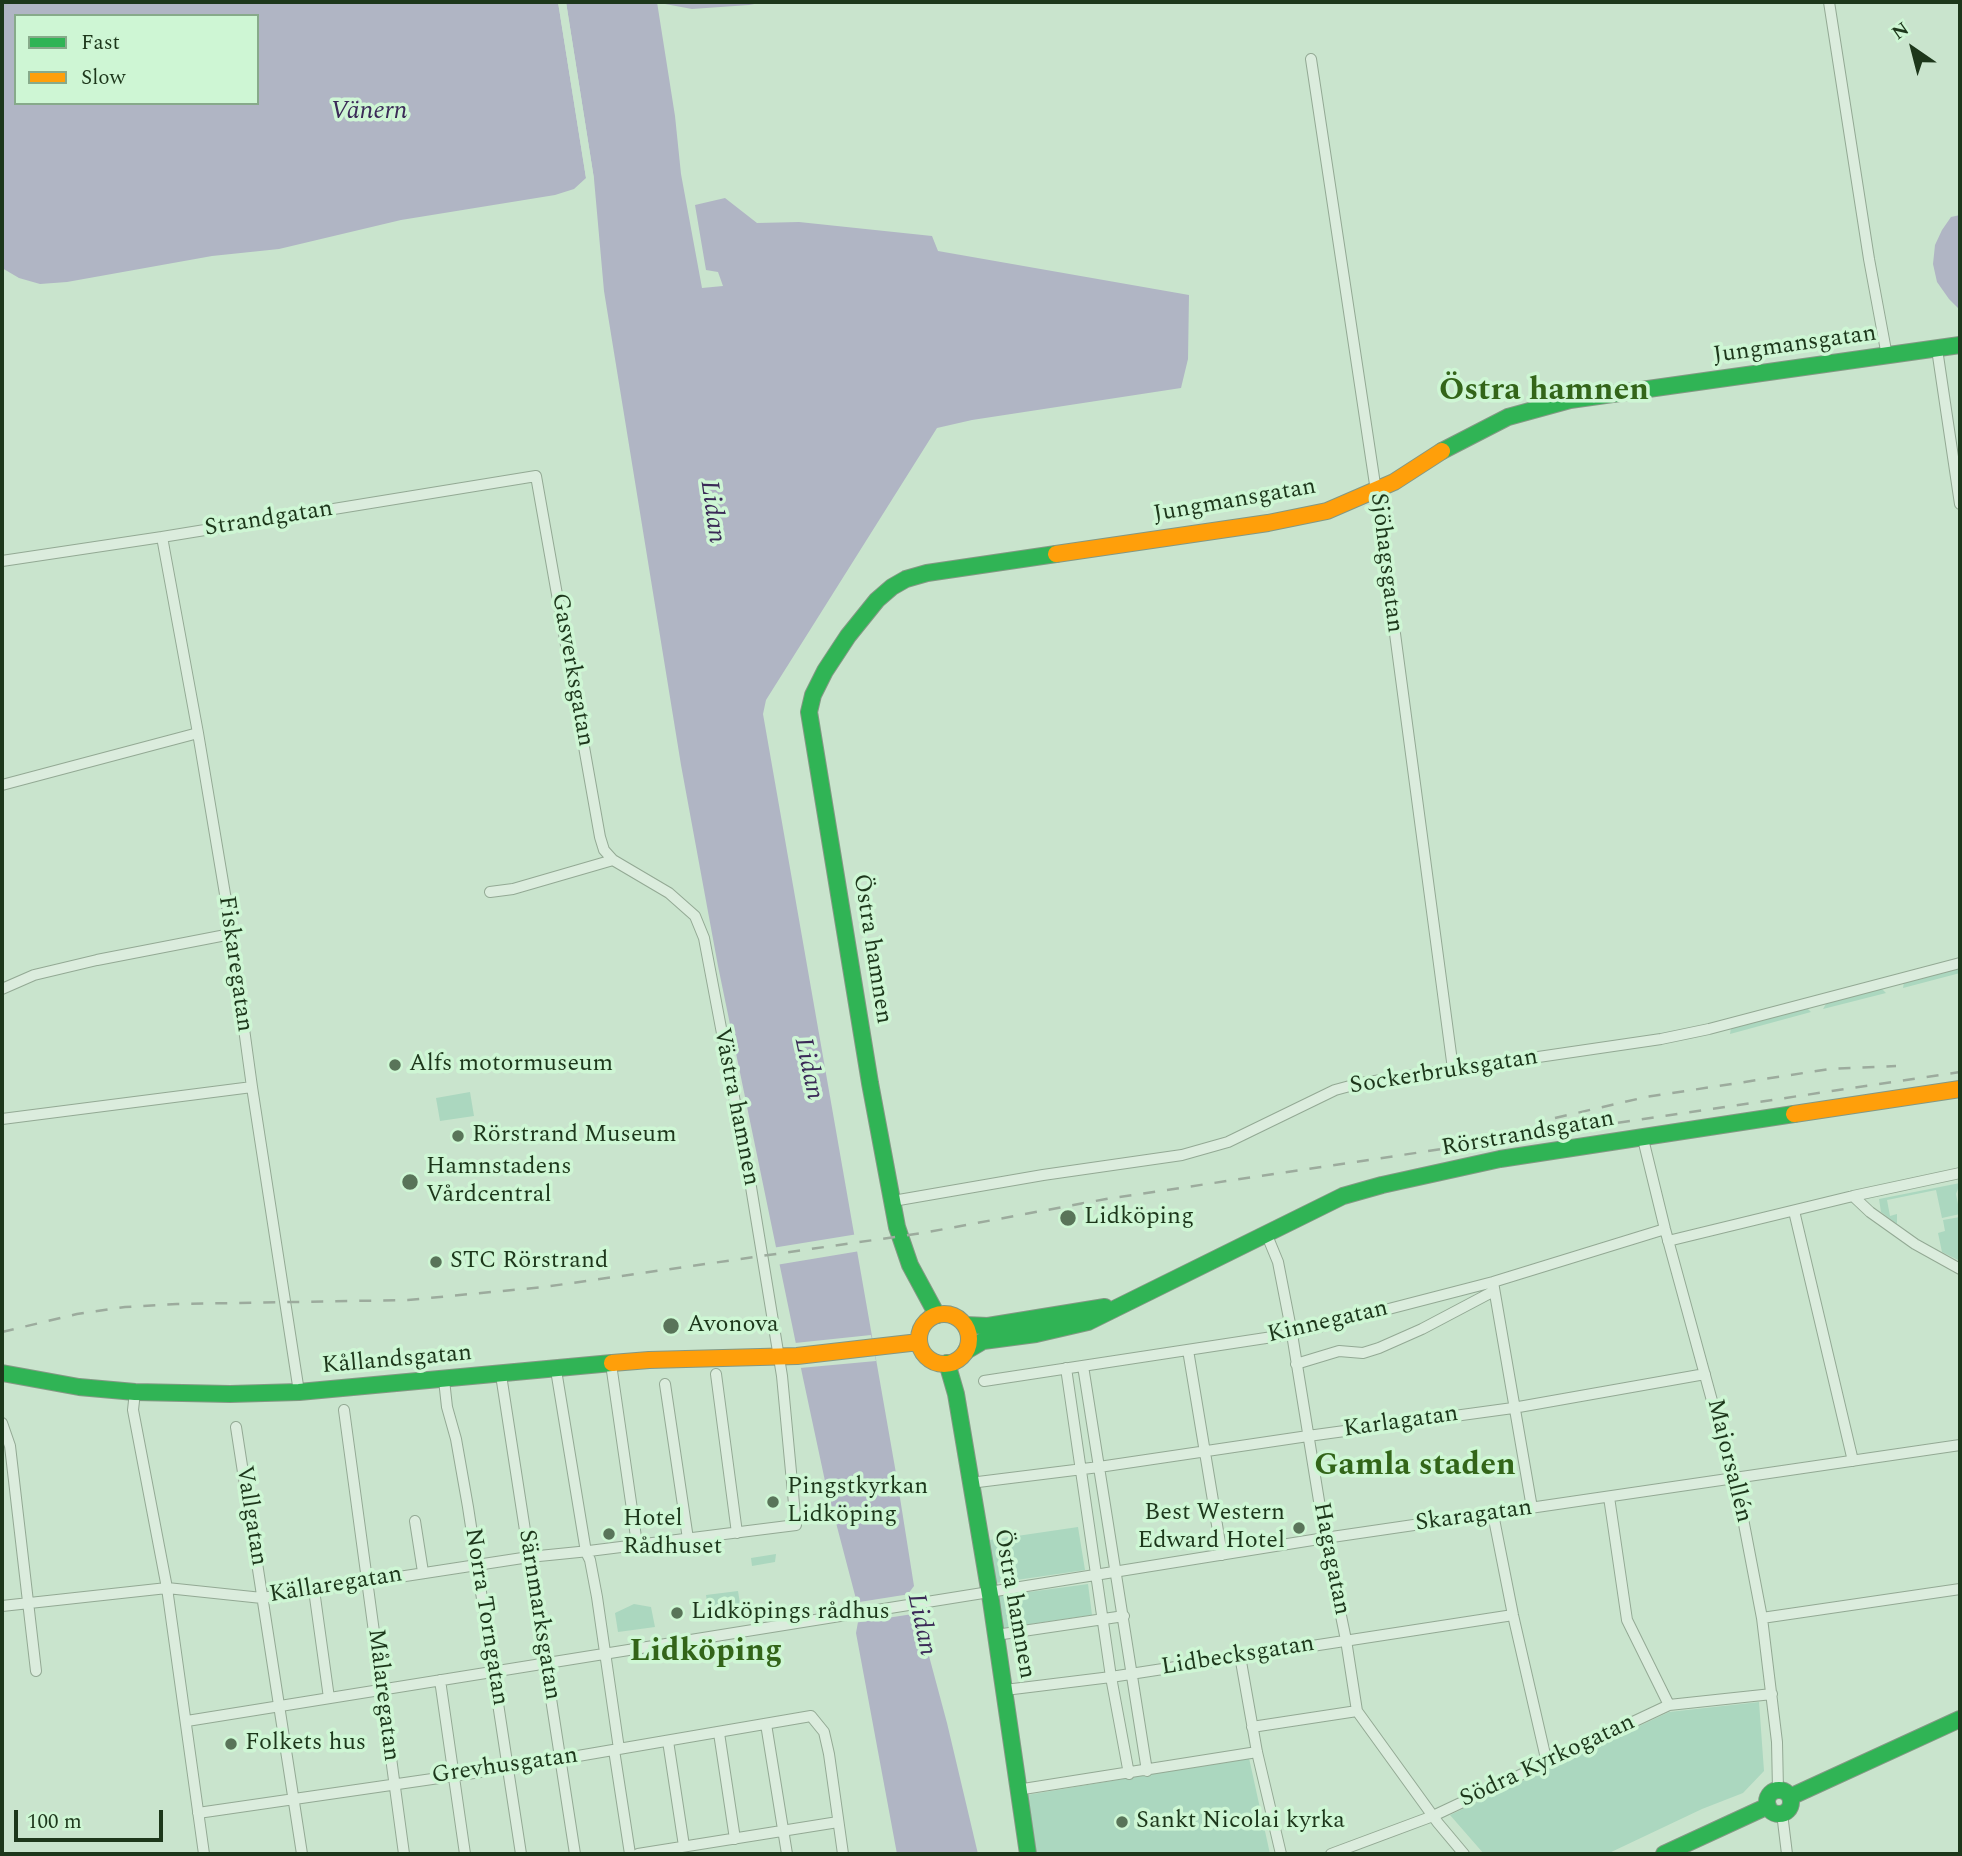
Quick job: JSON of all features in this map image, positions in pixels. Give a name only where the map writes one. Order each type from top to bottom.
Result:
[{"type":"main road","name":"Jungmansgatan","points":[[877,600],[891,587],[927,573],[1303,517],[1326,511],[1376,491],[1413,471],[1467,435],[1508,417],[1552,404],[1960,345]]},
{"type":"main road","name":"Östra hamnen","points":[[877,600],[848,636],[825,671],[813,695],[809,712],[892,1201],[903,1247],[937,1315]]},
{"type":"main road","name":"Rörstrandsgatan","points":[[966,1350],[983,1341],[1037,1334],[1088,1322],[1343,1196],[1382,1185],[1500,1159],[1960,1089]]},
{"type":"main road","name":"Rörstrandsgatan","points":[[965,1325],[988,1326],[1128,1303]]},
{"type":"main road","points":[[937,1315],[952,1315],[965,1325],[969,1338],[966,1350],[960,1358],[939,1363],[926,1356],[919,1342],[923,1325],[937,1315]]},
{"type":"main road","name":"Kållandsgatan","points":[[2,1375],[79,1387],[135,1392],[299,1392],[611,1364],[797,1356],[919,1342]]},
{"type":"main road","name":"Östra hamnen","points":[[947,1363],[956,1394],[989,1591],[1028,1854]]},
{"type":"main road","points":[[1664,1854],[1775,1810],[1789,1808],[1784,1793],[1960,1719]]},
{"type":"street","points":[[1829,2],[1887,356]]},
{"type":"street","name":"Sjöhagsgatan","points":[[1311,59],[1376,491],[1453,1069]]},
{"type":"street","points":[[1937,349],[1960,504]]},
{"type":"street","name":"Strandgatan","points":[[2,561],[537,476]]},
{"type":"street","name":"Gasverksgatan","points":[[537,476],[600,837],[604,850],[613,860]]},
{"type":"street","name":"Fiskaregatan","points":[[162,537],[231,934],[251,1087],[299,1392]]},
{"type":"street","points":[[2,785],[198,733]]},
{"type":"street","points":[[489,892],[513,889],[613,860]]},
{"type":"street","name":"Västra hamnen","points":[[613,860],[680,901],[695,916],[704,938],[751,1187],[778,1356],[796,1525]]},
{"type":"street","points":[[2,989],[34,975],[231,934]]},
{"type":"street","name":"Sockerbruksgatan","points":[[892,1201],[1182,1155],[1228,1142],[1344,1087],[1661,1039],[1709,1029],[1960,963]]},
{"type":"street","points":[[2,1119],[251,1087]]},
{"type":"street","name":"Majorsallén","points":[[1643,1139],[1668,1241],[1734,1479],[1762,1618],[1784,1793]]},
{"type":"street","points":[[1668,1241],[1853,1196],[1960,1174]]},
{"type":"street","points":[[1853,1196],[1870,1212],[1915,1244],[1960,1269]]},
{"type":"street","points":[[1794,1211],[1853,1461]]},
{"type":"street","name":"Kinnegatan","points":[[984,1381],[1292,1334],[1493,1286],[1665,1229]]},
{"type":"street","name":"Hagagatan","points":[[1266,1233],[1278,1262],[1292,1334],[1325,1538],[1357,1711],[1464,1854]]},
{"type":"street","points":[[1296,1364],[1339,1351],[1370,1351],[1422,1329],[1493,1286],[1532,1508]]},
{"type":"street","points":[[1188,1350],[1222,1555]]},
{"type":"street","points":[[611,1364],[637,1544]]},
{"type":"street","points":[[1083,1366],[1147,1771]]},
{"type":"street","points":[[1066,1368],[1111,1677],[1129,1774]]},
{"type":"street","points":[[556,1370],[586,1552],[590,1560],[607,1653],[630,1854]]},
{"type":"street","points":[[716,1374],[737,1533]]},
{"type":"street","name":"Karlagatan","points":[[970,1483],[1513,1408],[1705,1374]]},
{"type":"street","name":"Särnmarksgatan","points":[[501,1375],[575,1854]]},
{"type":"street","name":"Norra Torngatan","points":[[444,1380],[468,1507],[521,1854]]},
{"type":"street","points":[[665,1384],[688,1539]]},
{"type":"street","points":[[135,1392],[133,1410],[167,1588],[204,1854]]},
{"type":"street","name":"Målaregatan","points":[[344,1410],[404,1854]]},
{"type":"street","points":[[2,1423],[10,1446],[36,1671]]},
{"type":"street","name":"Vallgatan","points":[[236,1427],[302,1854]]},
{"type":"street","name":"Skaragatan","points":[[187,1721],[1325,1538],[1960,1445]]},
{"type":"street","points":[[1609,1497],[1627,1620],[1669,1705]]},
{"type":"street","points":[[1493,1514],[1547,1762]]},
{"type":"street","points":[[415,1521],[423,1573]]},
{"type":"street","name":"Källaregatan","points":[[2,1606],[167,1588],[262,1598],[529,1557],[796,1525]]},
{"type":"street","points":[[1762,1618],[1960,1588]]},
{"type":"street","points":[[314,1590],[329,1698]]},
{"type":"street","name":"Lidbecksgatan","points":[[1005,1690],[1111,1677],[1513,1615]]},
{"type":"street","points":[[996,1635],[1124,1616]]},
{"type":"street","points":[[1240,1656],[1256,1752],[1281,1854]]},
{"type":"street","points":[[440,1680],[465,1854]]},
{"type":"street","name":"Södra Kyrkogatan","points":[[1331,1854],[1433,1816],[1669,1705],[1772,1694]]},
{"type":"street","points":[[1252,1727],[1357,1711]]},
{"type":"street","name":"Grevhusgatan","points":[[198,1813],[559,1760],[811,1716],[824,1732],[838,1822]]},
{"type":"street","points":[[766,1724],[787,1854]]},
{"type":"street","points":[[719,1733],[735,1839]]},
{"type":"street","points":[[668,1741],[684,1846]]},
{"type":"street","points":[[1017,1790],[1256,1752]]},
{"type":"street","points":[[1775,1810],[1787,1854]]},
{"type":"street","points":[[638,1854],[838,1822],[843,1854]]},
{"type":"green space","points":[[1960,967],[1960,973],[1903,988],[1904,982]]},
{"type":"green space","points":[[1881,988],[1886,993],[1823,1009],[1827,1002]]},
{"type":"green space","points":[[1807,1008],[1811,1012],[1730,1034],[1731,1028]]},
{"type":"green space","points":[[470,1092],[474,1116],[440,1121],[436,1098]]},
{"type":"green space","points":[[1960,1183],[1956,1194],[1960,1214],[1942,1218],[1936,1190],[1887,1200],[1890,1216],[1897,1214],[1897,1224],[1881,1212],[1879,1199]]},
{"type":"green space","points":[[1960,1217],[1960,1261],[1942,1252],[1938,1233],[1945,1231],[1943,1220]]},
{"type":"green space","points":[[1078,1527],[1085,1570],[989,1584],[983,1541]]},
{"type":"green space","points":[[776,1554],[775,1562],[752,1566],[751,1558]]},
{"type":"green space","points":[[1088,1584],[1092,1615],[996,1629],[992,1597]]},
{"type":"green space","points":[[738,1591],[742,1616],[710,1621],[706,1595]]},
{"type":"green space","points":[[634,1604],[651,1607],[655,1627],[618,1632],[615,1613]]},
{"type":"green space","points":[[1759,1702],[1764,1771],[1743,1793],[1702,1809],[1607,1854],[1484,1854],[1450,1815],[1669,1712]]},
{"type":"green space","points":[[1249,1758],[1270,1854],[1036,1854],[1027,1795]]},
{"type":"water","name":"Vänern","points":[[2,2],[558,2],[586,178],[574,189],[555,195],[401,220],[279,249],[212,256],[67,282],[40,284],[19,278],[2,268]]},
{"type":"water","name":"Lidan","points":[[566,2],[657,2],[681,174],[702,288],[723,286],[718,272],[706,270],[695,205],[725,198],[757,223],[799,222],[932,236],[938,251],[1189,295],[1188,359],[1181,388],[972,420],[937,428],[766,700],[763,714],[897,1479],[914,1586],[908,1594],[910,1612],[921,1628],[925,1641],[978,1854],[897,1854],[856,1633],[856,1599],[825,1481],[803,1378],[718,966],[681,765],[604,291],[594,179]]},
{"type":"water","points":[[664,2],[765,2],[692,9]]},
{"type":"water","points":[[1960,215],[1960,310],[1937,282],[1933,264],[1935,245],[1942,230],[1951,217]]},
{"type":"pier","points":[[558,2],[562,2],[589,178],[586,178]]},
{"type":"pier","points":[[563,2],[566,2],[594,179],[590,178]]},
{"type":"pier","points":[[858,1234],[860,1251],[776,1265],[772,1248]]},
{"type":"pier","points":[[871,1335],[876,1361],[800,1368],[795,1343]]},
{"type":"pier","points":[[910,1594],[913,1614],[854,1623],[853,1603]]},
{"type":"railway","points":[[1555,1118],[1646,1097],[1830,1069],[1896,1066]]},
{"type":"railway","points":[[2,1332],[77,1314],[125,1307],[408,1300],[544,1287],[923,1233],[1106,1199],[1960,1072]]},
{"type":"traffic: fast","points":[[1442,451],[1508,417],[1570,400],[1960,345]]},
{"type":"traffic: fast","points":[[937,1315],[910,1265],[897,1227],[870,1083],[809,712],[813,695],[825,671],[848,636],[877,600],[892,587],[906,579],[927,573],[1056,554]]},
{"type":"traffic: fast","points":[[966,1351],[983,1341],[1036,1334],[1088,1322],[1343,1196],[1500,1159],[1794,1114]]},
{"type":"traffic: fast","points":[[965,1325],[988,1326],[1105,1307]]},
{"type":"traffic: fast","points":[[2,1373],[79,1387],[135,1392],[230,1394],[299,1392],[612,1363]]},
{"type":"traffic: fast","points":[[947,1363],[956,1394],[991,1601],[1028,1854]]},
{"type":"traffic: fast","points":[[1790,1797],[1960,1719]]},
{"type":"traffic: fast","points":[[1779,1790],[1790,1797],[1791,1802],[1784,1813],[1779,1814],[1768,1807],[1767,1802],[1774,1791],[1779,1790]]},
{"type":"traffic: fast","points":[[1664,1854],[1768,1806]]},
{"type":"traffic: slow","points":[[1056,554],[1268,523],[1327,511],[1394,482],[1442,451]]},
{"type":"traffic: slow","points":[[1794,1114],[1960,1089]]},
{"type":"traffic: slow","points":[[944,1314],[961,1322],[969,1339],[961,1356],[944,1364],[927,1356],[919,1339],[927,1322],[944,1314]]},
{"type":"traffic: slow","points":[[612,1363],[797,1356],[919,1342]]},
{"type":"place","name":"Alfs motormuseum","points":[[395,1065]]},
{"type":"place","name":"Rörstrand Museum","points":[[458,1136]]},
{"type":"place","name":"Hamnstadens Vårdcentral","points":[[410,1182]]},
{"type":"place","name":"Lidköping","points":[[1068,1218]]},
{"type":"place","name":"STC Rörstrand","points":[[436,1262]]},
{"type":"place","name":"Avonova","points":[[671,1326]]},
{"type":"place","name":"Pingstkyrkan Lidköping","points":[[773,1502]]},
{"type":"place","name":"Best Western Edward Hotel","points":[[1299,1528]]},
{"type":"place","name":"Hotel Rådhuset","points":[[609,1534]]},
{"type":"place","name":"Lidköpings rådhus","points":[[677,1613]]},
{"type":"place","name":"Folkets hus","points":[[231,1744]]},
{"type":"place","name":"Sankt Nicolai kyrka","points":[[1122,1822]]},
{"type":"district","name":"Östra hamnen","points":[[1544,393]]},
{"type":"district","name":"Gamla staden","points":[[1415,1468]]},
{"type":"district","name":"Lidköping","points":[[706,1654]]}]
